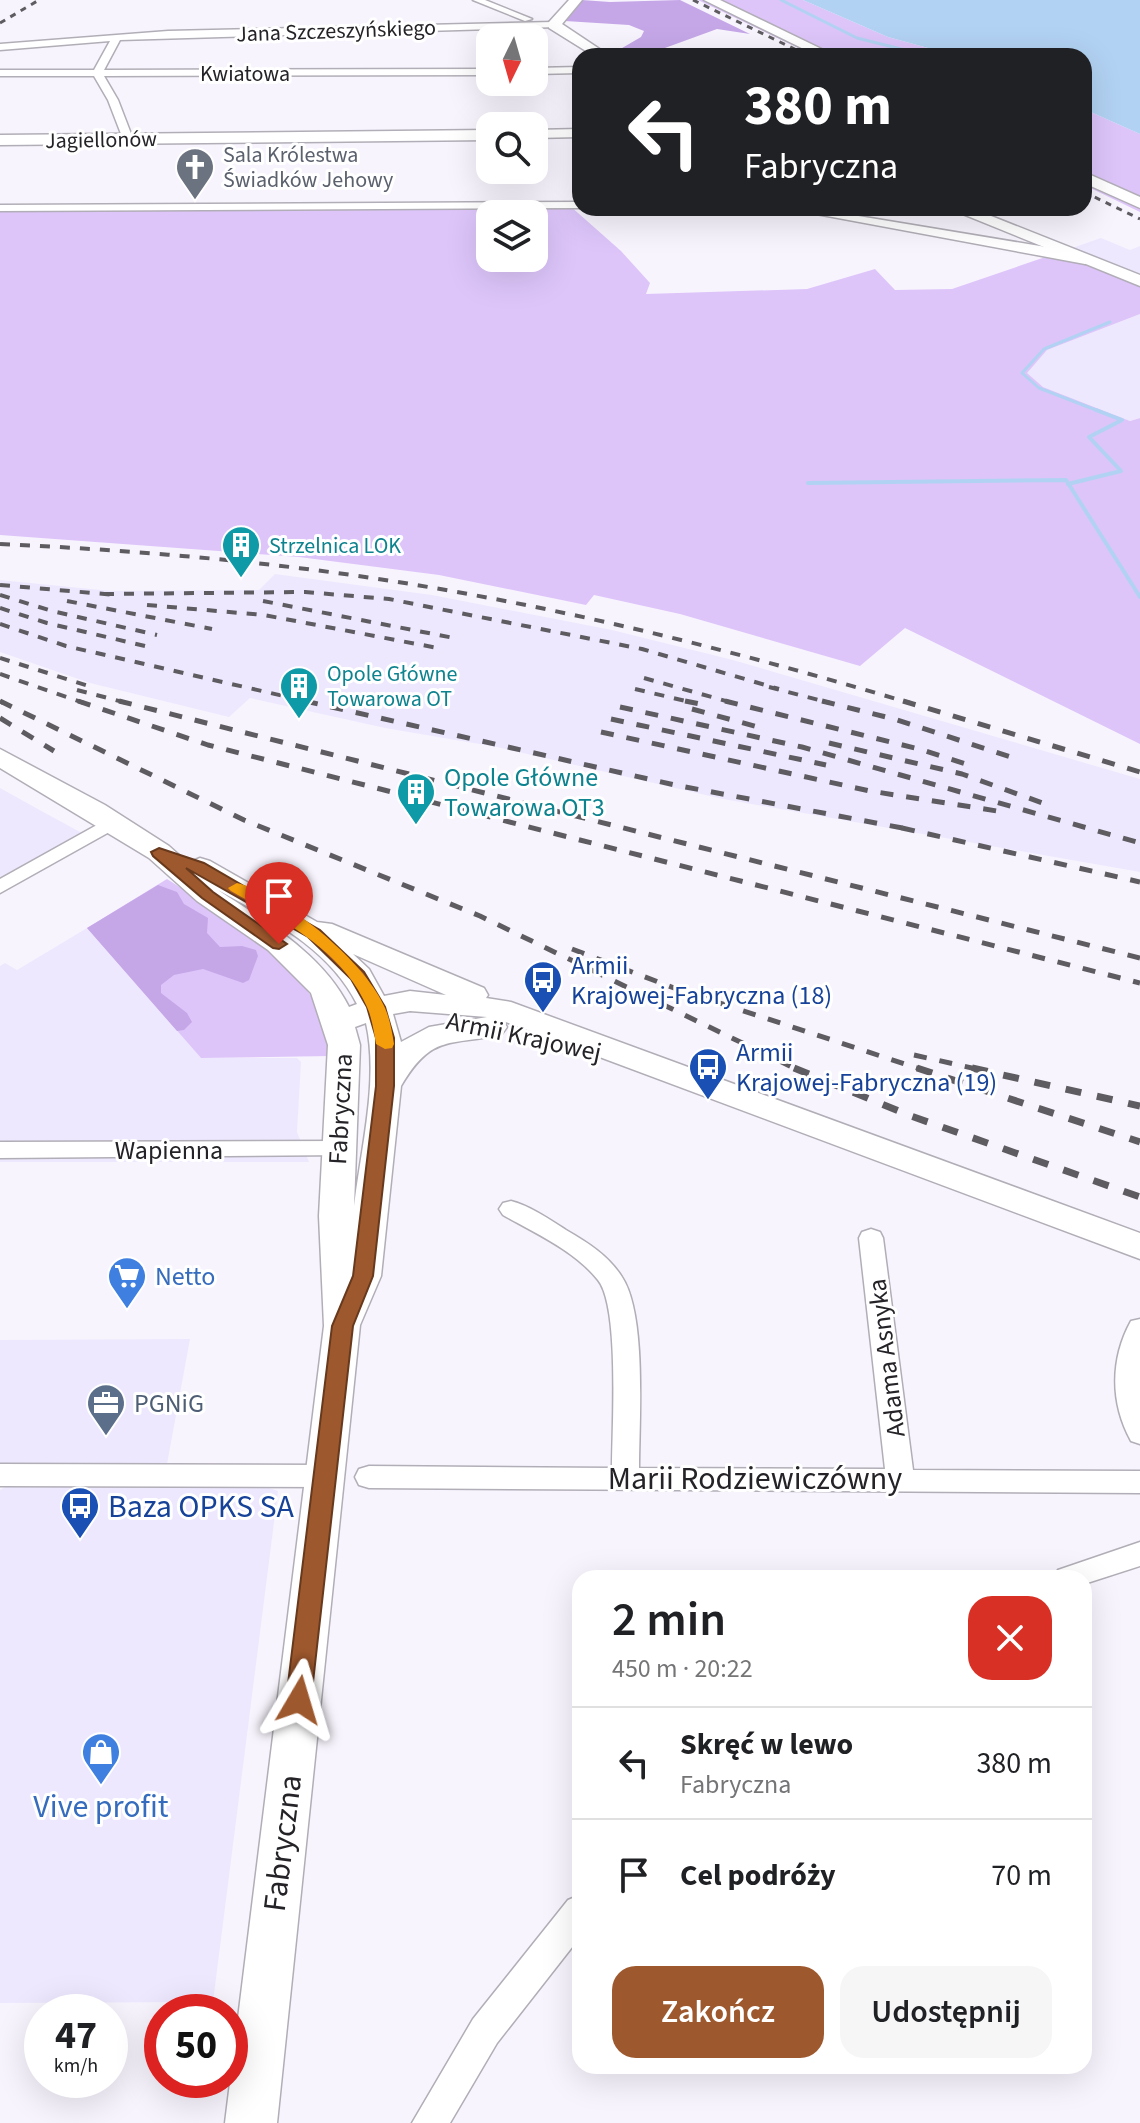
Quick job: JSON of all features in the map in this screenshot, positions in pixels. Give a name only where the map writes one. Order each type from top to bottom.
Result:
[{"type":"street","points":[[477,0],[554,25],[590,48]]},
{"type":"street","points":[[554,25],[576,0]]},
{"type":"street","points":[[710,0],[812,48]]},
{"type":"street","name":"Jana Szczeszyńskiego","points":[[0,47],[117,37],[554,25]]},
{"type":"street","points":[[117,37],[98,72],[128,139]]},
{"type":"street","points":[[548,71],[572,70]]},
{"type":"street","name":"Kwiatowa","points":[[0,73],[476,72]]},
{"type":"street","points":[[548,134],[572,133]]},
{"type":"street","name":"Jagiellonów","points":[[0,140],[476,135]]},
{"type":"street","points":[[1092,181],[1140,203]]},
{"type":"street","points":[[0,208],[572,205]]},
{"type":"street","points":[[838,216],[1058,253],[1089,261]]},
{"type":"street","points":[[976,216],[1140,281]]},
{"type":"street","points":[[0,757],[159,852]]},
{"type":"street","points":[[0,887],[113,822]]},
{"type":"street","name":"Fabryczna","points":[[159,852],[198,867],[296,921],[346,962],[379,1014],[385,1038],[385,1086],[363,1276],[342,1326]]},
{"type":"street","name":"Fabryczna","points":[[159,852],[207,895],[298,960],[324,989],[339,1022],[345,1057],[338,1149],[336,1267],[342,1326],[251,2123]]},
{"type":"street","points":[[296,921],[338,935],[495,1018]]},
{"type":"street","name":"Armii Krajowej","points":[[339,1022],[379,1014],[495,1018],[623,1057],[1140,1246]]},
{"type":"street","points":[[385,1086],[401,1058],[418,1043],[442,1032],[495,1018]]},
{"type":"street","name":"Wapienna","points":[[0,1150],[338,1149]]},
{"type":"street","points":[[511,1209],[574,1245],[614,1283],[622,1315],[625,1479]]},
{"type":"street","name":"Adama Asnyka","points":[[871,1238],[900,1478]]},
{"type":"street","points":[[1140,1328],[1127,1362],[1126,1385],[1140,1434]]},
{"type":"street","points":[[0,1475],[325,1476]]},
{"type":"street","name":"Marii Rodziewiczówny","points":[[369,1477],[900,1478],[1140,1482]]},
{"type":"street","points":[[1092,1570],[1140,1554]]},
{"type":"street","points":[[430,2123],[485,2031],[572,1921]]},
{"type":"shaded area","points":[[582,0],[680,0],[750,34],[717,29],[665,48],[622,48],[641,37],[644,31],[629,25],[565,21]]},
{"type":"shaded area","points":[[698,0],[803,0],[888,37],[928,48],[798,48]]},
{"type":"shaded area","points":[[1092,113],[1140,134],[1140,212],[1092,189]]},
{"type":"shaded area","points":[[476,205],[476,272],[548,272],[548,205],[569,205],[572,216],[581,216],[621,251],[650,283],[646,294],[807,289],[875,269],[895,290],[952,289],[1063,251],[1140,281],[1140,314],[1047,350],[1027,373],[1043,387],[1130,421],[1140,418],[1140,744],[905,628],[860,666],[680,614],[594,595],[586,605],[439,575],[299,557],[0,535],[0,208]]},
{"type":"shaded area","points":[[1101,238],[1130,250],[1140,246],[1140,281],[1063,251]]},
{"type":"shaded area","points":[[1140,314],[1140,418],[1130,421],[1043,387],[1026,373],[1047,350]]},
{"type":"shaded area","points":[[275,574],[432,595],[612,630],[733,660],[1140,779],[1140,872],[723,799],[497,747],[385,728],[250,698],[229,717],[90,683],[0,652],[0,580],[111,591],[259,590]]},
{"type":"shaded area","points":[[0,788],[45,813],[82,833],[0,877]]},
{"type":"shaded area","points":[[167,879],[246,931],[294,973],[312,998],[325,1025],[330,1056],[201,1058],[87,928]]},
{"type":"shaded area","points":[[158,885],[177,892],[184,904],[208,918],[207,933],[220,947],[242,946],[256,950],[258,956],[249,980],[243,983],[203,969],[174,975],[161,985],[161,993],[187,1013],[192,1022],[184,1030],[177,1031],[87,928]]},
{"type":"shaded area","points":[[87,928],[201,1058],[297,1058],[301,1062],[297,1132],[309,1162],[0,1162],[0,966],[5,963],[17,970]]},
{"type":"shaded area","points":[[190,1339],[165,1475],[230,1475],[278,1491],[214,1994],[144,1994],[144,2002],[128,2002],[128,1994],[24,1994],[24,2003],[0,2003],[0,1490],[24,1476],[0,1475],[0,1340]]},
{"type":"water","points":[[803,0],[1140,0],[1140,134],[1092,113],[1092,48],[928,48],[888,37]]},
{"type":"waterway","points":[[781,0],[857,38],[897,48]]},
{"type":"waterway","points":[[1101,412],[1039,388],[1022,373],[1044,349],[1110,322]]},
{"type":"waterway","points":[[1068,484],[1121,471],[1089,437],[1122,420],[1096,410]]},
{"type":"waterway","points":[[808,483],[1066,480],[1068,484]]},
{"type":"waterway","points":[[1068,484],[1140,597]]},
{"type":"railway","points":[[0,23],[39,0]]},
{"type":"railway","points":[[693,0],[792,48]]},
{"type":"railway","points":[[1092,196],[1140,219]]},
{"type":"railway","points":[[0,544],[226,560],[339,573],[451,591],[682,640],[910,703]]},
{"type":"railway","points":[[0,585],[104,594]]},
{"type":"railway","points":[[104,594],[305,592],[389,599],[642,649],[779,689]]},
{"type":"railway","points":[[104,594],[116,595]]},
{"type":"railway","points":[[0,595],[52,611],[157,635]]},
{"type":"railway","points":[[67,601],[212,629]]},
{"type":"railway","points":[[263,601],[454,638]]},
{"type":"railway","points":[[147,605],[264,615],[443,649]]},
{"type":"railway","points":[[0,608],[47,623],[145,646]]},
{"type":"railway","points":[[0,624],[66,646],[314,703]]},
{"type":"railway","points":[[0,658],[92,687]]},
{"type":"railway","points":[[0,674],[84,703]]},
{"type":"railway","points":[[644,678],[732,703]]},
{"type":"railway","points":[[769,687],[830,703]]},
{"type":"railway","points":[[635,689],[689,702]]},
{"type":"railway","points":[[77,690],[127,703]]},
{"type":"railway","points":[[3,703],[0,701],[244,820],[480,916],[798,1070]]},
{"type":"railway","points":[[78,701],[208,745],[1140,983]]},
{"type":"railway","points":[[119,701],[1140,958]]},
{"type":"railway","points":[[305,701],[675,785],[913,830]]},
{"type":"railway","points":[[725,701],[732,703]]},
{"type":"railway","points":[[822,701],[830,703]]},
{"type":"railway","points":[[903,701],[1140,772]]},
{"type":"railway","points":[[689,702],[705,705]]},
{"type":"railway","points":[[689,702],[694,703]]},
{"type":"railway","points":[[732,703],[919,749],[972,766]]},
{"type":"railway","points":[[830,703],[894,719],[1011,757]]},
{"type":"railway","points":[[620,707],[802,747],[1140,843]]},
{"type":"railway","points":[[692,709],[758,727]]},
{"type":"railway","points":[[0,718],[54,751]]},
{"type":"railway","points":[[611,719],[826,765]]},
{"type":"railway","points":[[601,732],[870,791],[997,811]]},
{"type":"railway","points":[[829,743],[962,774],[1048,805]]},
{"type":"railway","points":[[902,828],[1140,882]]},
{"type":"railway","points":[[572,949],[674,988],[923,1070]]},
{"type":"railway","points":[[914,1055],[981,1070]]},
{"type":"railway","points":[[794,1068],[911,1116],[1140,1197]]},
{"type":"railway","points":[[917,1068],[1140,1142]]},
{"type":"railway","points":[[972,1068],[1140,1106]]},
{"type":"slow traffic","points":[[237,888],[314,933],[346,962],[367,989],[376,1007],[385,1044]]},
{"type":"place","name":"Sala Królestwa Świadków Jehowy","points":[[195,201]]},
{"type":"place","name":"Strzelnica LOK","points":[[241,579]]},
{"type":"place","name":"Opole Główne Towarowa OT","points":[[299,720]]},
{"type":"place","name":"Opole Główne Towarowa OT3","points":[[416,826]]},
{"type":"place","name":"Armii Krajowej-Fabryczna (18)","points":[[543,1014]]},
{"type":"place","name":"Armii Krajowej-Fabryczna (19)","points":[[708,1101]]},
{"type":"place","name":"Netto","points":[[127,1310]]},
{"type":"place","name":"PGNiG","points":[[106,1437]]},
{"type":"place","name":"Baza OPKS SA","points":[[80,1540]]},
{"type":"place","name":"Vive profit","points":[[101,1786]]},
{"type":"route","points":[[279,944],[207,895],[159,852],[198,867],[314,933],[346,962],[367,989],[385,1038],[385,1086],[363,1276],[342,1326],[299,1700]]}]
